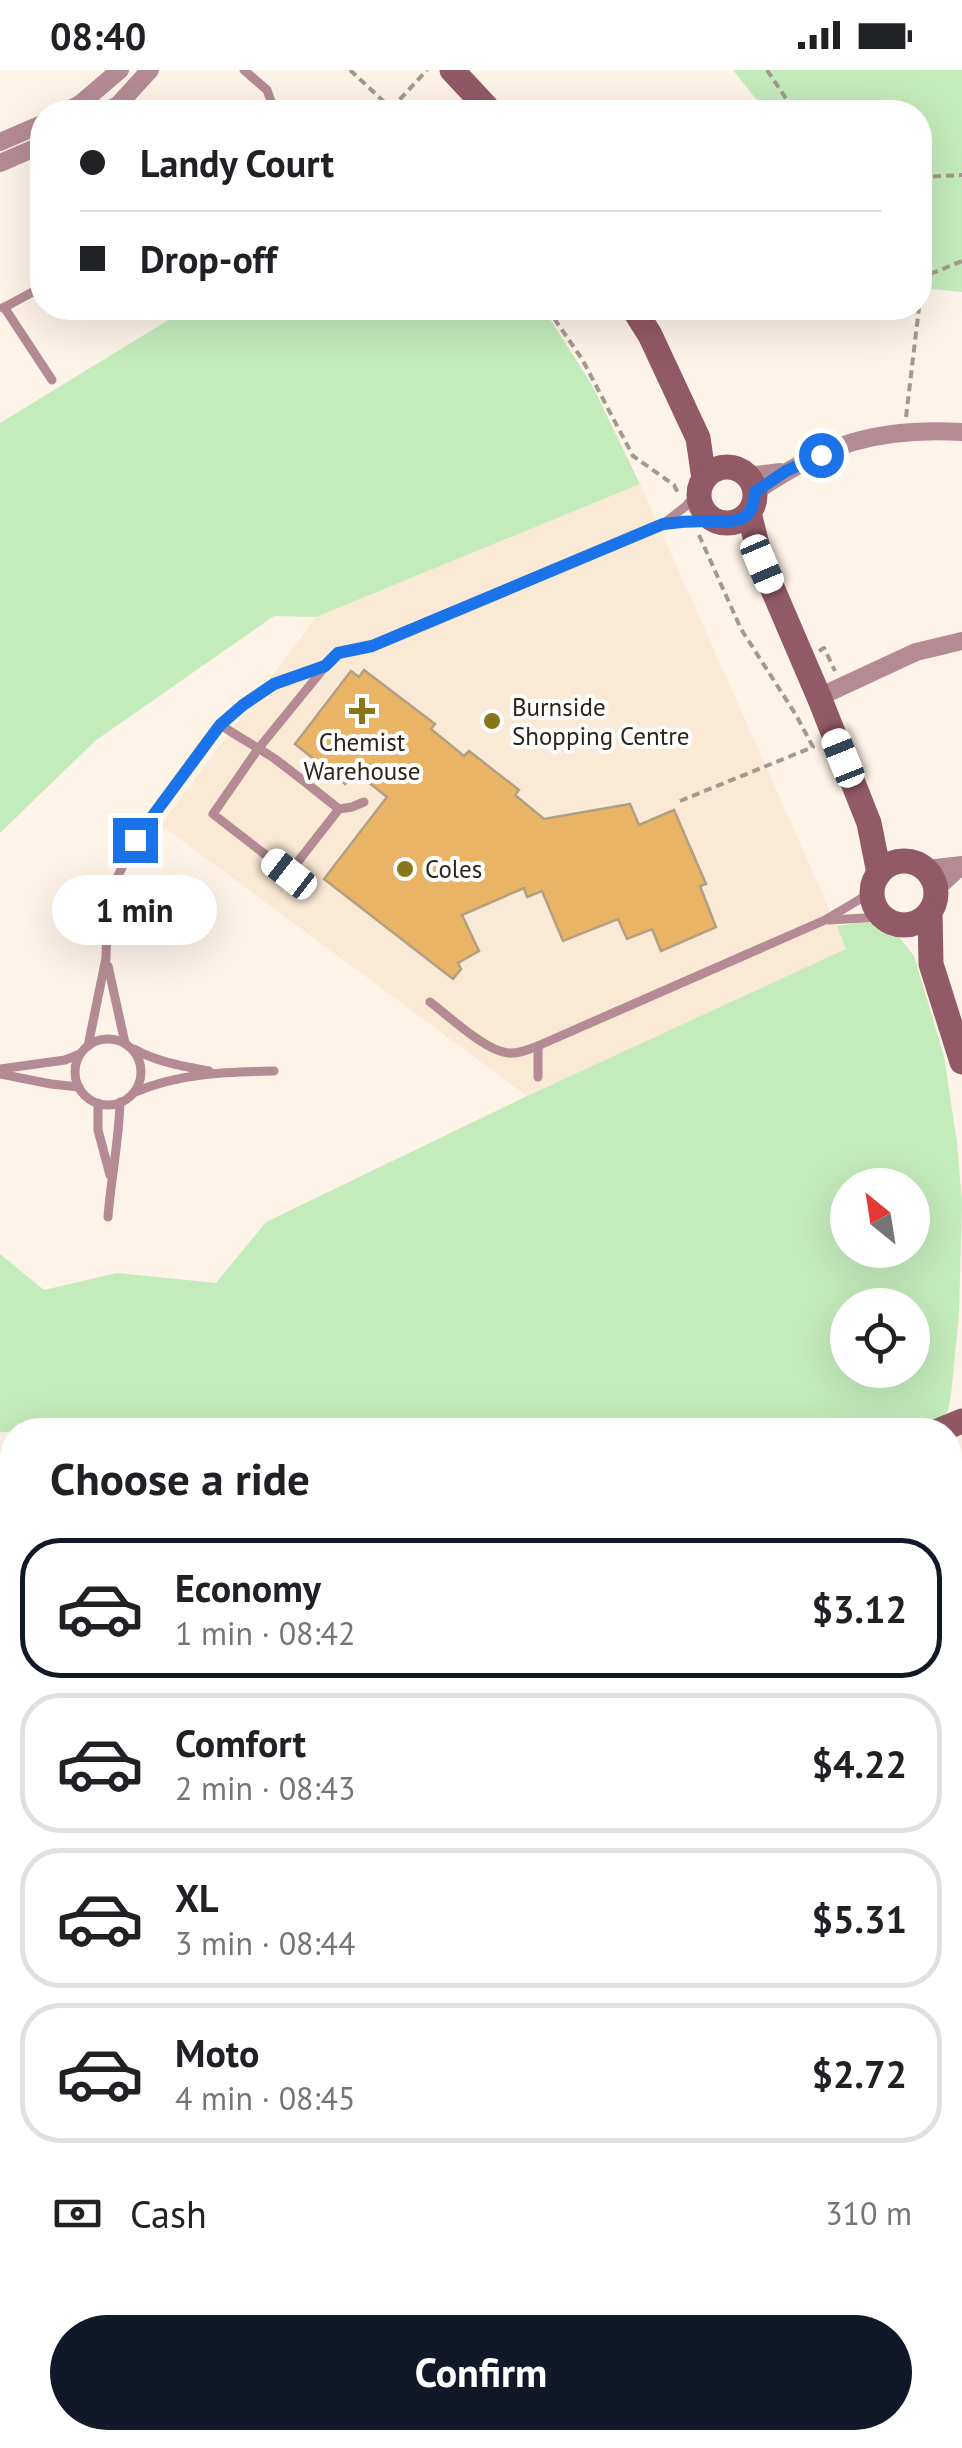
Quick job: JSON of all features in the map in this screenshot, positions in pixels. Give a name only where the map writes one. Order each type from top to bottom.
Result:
[{"type":"street","points":[[85,100],[120,70]]},
{"type":"street","points":[[123,100],[150,70]]},
{"type":"street","points":[[452,70],[480,100]]},
{"type":"street","points":[[0,142],[30,129]]},
{"type":"street","points":[[0,163],[30,150]]},
{"type":"street","points":[[641,320],[762,564],[819,697],[869,823],[876,909],[930,964]]},
{"type":"street","points":[[698,438],[696,492],[706,515],[786,471],[856,440],[904,431],[962,432]]},
{"type":"street","points":[[696,492],[711,472],[731,502]]},
{"type":"street","points":[[819,697],[916,652],[962,641]]},
{"type":"street","points":[[869,823],[924,883],[930,964],[962,1062]]},
{"type":"street","points":[[924,883],[962,865]]},
{"type":"street","points":[[875,882],[887,866],[924,883]]},
{"type":"street","points":[[889,920],[912,924],[922,920],[924,883]]},
{"type":"lane","points":[[244,70],[266,90],[270,100]]},
{"type":"lane","points":[[30,293],[2,308],[52,380]]},
{"type":"lane","points":[[663,524],[696,492]]},
{"type":"lane","points":[[364,802],[338,809],[289,874],[210,818],[258,748],[338,653],[372,646],[663,524],[731,502]]},
{"type":"lane","points":[[274,1071],[215,1072],[166,1081],[109,1104],[98,1103],[84,1094],[75,1070],[84,1050],[106,958],[106,920],[114,884],[135,840],[220,725],[274,684],[325,666]]},
{"type":"lane","points":[[220,725],[258,748],[338,809]]},
{"type":"lane","points":[[430,1002],[497,1050],[519,1052],[825,920],[875,882]]},
{"type":"lane","points":[[825,920],[889,920]]},
{"type":"lane","points":[[106,958],[128,1046],[141,1069],[132,1094]]},
{"type":"lane","points":[[0,1071],[65,1060],[106,1039],[164,1062],[215,1072]]},
{"type":"lane","points":[[538,1046],[538,1077]]},
{"type":"lane","points":[[0,1071],[79,1087]]},
{"type":"lane","points":[[108,1217],[120,1102]]},
{"type":"lane","points":[[98,1103],[98,1130],[110,1178]]},
{"type":"path","points":[[350,70],[381,100]]},
{"type":"path","points":[[402,100],[427,70]]},
{"type":"path","points":[[767,70],[788,100]]},
{"type":"path","points":[[932,176],[962,175]]},
{"type":"path","points":[[932,272],[962,261]]},
{"type":"path","points":[[555,320],[582,359],[633,456],[674,484],[696,492]]},
{"type":"path","points":[[904,431],[918,320]]},
{"type":"path","points":[[680,801],[813,747],[741,628],[731,502]]},
{"type":"shaded area","name":"Burnside Shopping Centre","points":[[640,484],[847,949],[527,1096],[161,825],[316,617]]},
{"type":"green space","points":[[733,70],[962,70],[962,292],[932,289],[932,100],[757,100]]},
{"type":"green space","points":[[168,320],[551,320],[592,385],[640,484],[316,617],[274,616],[95,741],[0,833],[0,423]]},
{"type":"green space","points":[[874,923],[895,932],[914,956],[944,1056],[957,1142],[962,1202],[959,1314],[948,1411],[942,1418],[0,1418],[0,1254],[44,1290],[117,1273],[216,1283],[266,1222],[846,949],[837,926]]},
{"type":"building","points":[[364,670],[435,724],[431,729],[464,756],[469,751],[519,790],[515,795],[544,819],[630,804],[639,825],[674,810],[706,884],[700,886],[716,927],[661,951],[652,929],[627,939],[618,919],[563,941],[542,891],[527,897],[524,888],[462,915],[479,951],[458,963],[461,969],[453,979],[324,879],[387,797],[354,771],[345,784],[295,744],[351,671],[359,677]]},
{"type":"place","name":"Chemist Warehouse","points":[[362,711]]},
{"type":"place","name":"Burnside Shopping Centre","points":[[492,721]]},
{"type":"place","name":"Coles","points":[[405,869]]},
{"type":"route","points":[[135,840],[220,725],[274,684],[325,666],[338,653],[372,646],[663,524],[728,524],[742,520],[749,513],[755,492],[786,471],[821,455]]}]
